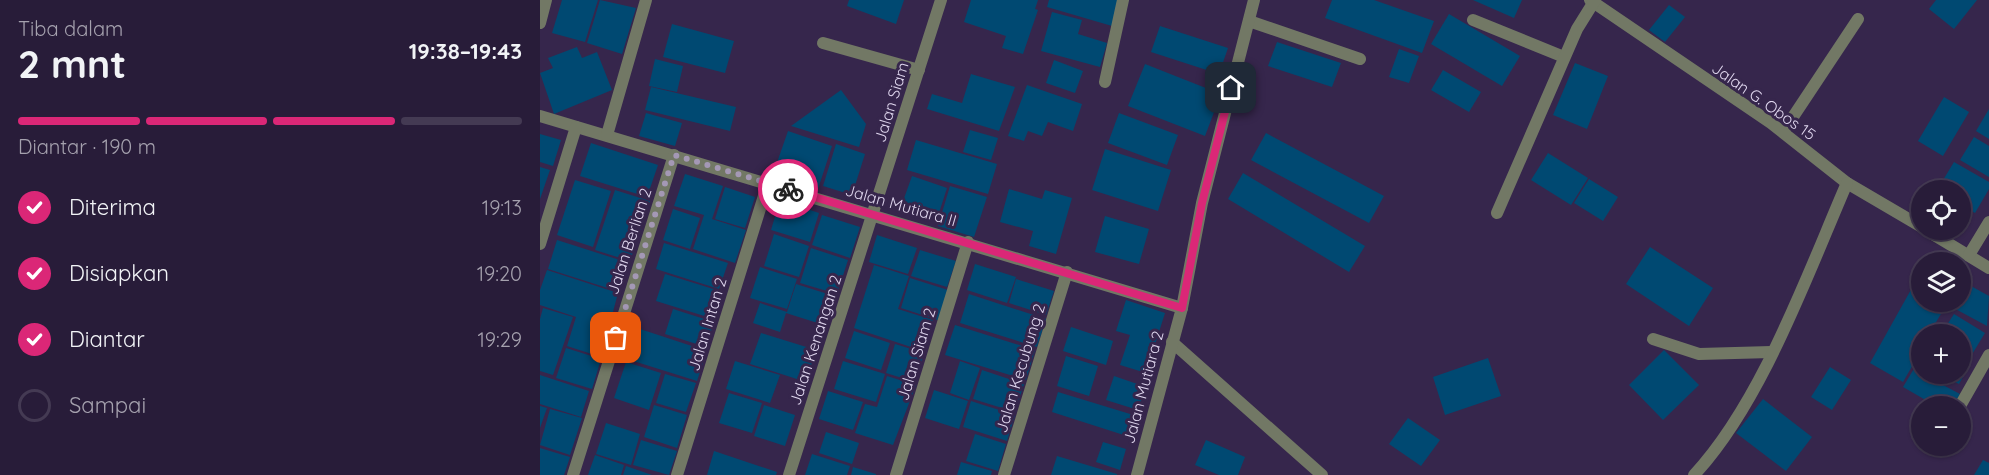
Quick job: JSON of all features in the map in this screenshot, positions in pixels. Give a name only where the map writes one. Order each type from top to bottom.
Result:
[{"type":"street","points":[[540,23],[546,0]]},
{"type":"street","points":[[608,135],[646,0]]},
{"type":"street","name":"Jalan Siam","points":[[873,214],[941,0]]},
{"type":"street","points":[[1105,82],[1123,0]]},
{"type":"street","name":"Jalan Mutiara 2","points":[[1137,475],[1182,308],[1202,203],[1254,0]]},
{"type":"street","points":[[1497,213],[1576,29],[1593,0]]},
{"type":"street","name":"Jalan G. Obos 15","points":[[1593,0],[1597,7],[1783,132],[1847,183],[1911,221]]},
{"type":"street","points":[[1783,132],[1858,19]]},
{"type":"street","points":[[1473,20],[1564,57]]},
{"type":"street","points":[[1249,21],[1360,59]]},
{"type":"street","points":[[824,43],[919,70]]},
{"type":"street","name":"Jalan Mutiara II","points":[[540,116],[968,242],[1182,308]]},
{"type":"street","points":[[540,244],[576,127]]},
{"type":"street","name":"Jalan Berlian 2","points":[[573,475],[674,155]]},
{"type":"street","name":"Jalan Intan 2","points":[[677,475],[768,183]]},
{"type":"street","points":[[1694,475],[1709,458],[1738,413],[1771,352],[1847,183]]},
{"type":"street","name":"Jalan Kenangan 2","points":[[789,475],[873,214]]},
{"type":"street","points":[[1971,252],[1989,222]]},
{"type":"street","points":[[1943,240],[1964,252]]},
{"type":"street","name":"Jalan Siam 2","points":[[896,475],[968,242]]},
{"type":"street","points":[[1971,256],[1989,268]]},
{"type":"street","name":"Jalan Kecubung 2","points":[[1004,475],[1067,272]]},
{"type":"street","points":[[1653,339],[1699,354],[1771,352]]},
{"type":"street","points":[[1172,342],[1322,475]]},
{"type":"street","points":[[1965,396],[1989,355]]},
{"type":"building","points":[[562,0],[598,0],[585,42],[552,33]]},
{"type":"building","points":[[600,0],[636,8],[622,54],[587,43]]},
{"type":"building","points":[[849,0],[904,0],[896,24],[847,6]]},
{"type":"building","points":[[971,0],[1038,0],[1035,9],[1038,10],[1023,54],[1002,48],[1006,36],[964,22]]},
{"type":"building","points":[[1049,0],[1120,0],[1112,26],[1047,7]]},
{"type":"building","points":[[1332,0],[1374,0],[1434,21],[1422,53],[1325,18]]},
{"type":"building","points":[[1473,0],[1522,0],[1514,18]]},
{"type":"building","points":[[1936,0],[1977,0],[1954,29],[1929,9]]},
{"type":"building","points":[[1669,5],[1685,17],[1665,42],[1649,30]]},
{"type":"building","points":[[1052,12],[1082,20],[1078,34],[1107,43],[1100,67],[1041,51]]},
{"type":"building","points":[[1449,14],[1520,56],[1502,86],[1431,44]]},
{"type":"building","points":[[672,24],[734,41],[725,73],[663,57]]},
{"type":"building","points":[[1160,26],[1228,48],[1219,74],[1151,52]]},
{"type":"building","points":[[1277,42],[1341,63],[1332,87],[1268,66]]},
{"type":"building","points":[[577,47],[582,58],[597,52],[612,90],[554,114],[540,73],[553,68],[548,58]]},
{"type":"building","points":[[1399,49],[1419,56],[1409,83],[1389,77]]},
{"type":"building","points":[[655,59],[683,66],[677,92],[649,86]]},
{"type":"building","points":[[1054,60],[1083,71],[1075,93],[1046,83]]},
{"type":"building","points":[[1575,63],[1608,76],[1587,129],[1553,115]]},
{"type":"building","points":[[1145,64],[1221,94],[1205,136],[1128,106]]},
{"type":"building","points":[[1443,70],[1481,92],[1469,112],[1431,90]]},
{"type":"building","points":[[971,74],[1015,87],[999,131],[927,109],[932,94],[962,103]]},
{"type":"building","points":[[1027,85],[1082,104],[1073,131],[1048,122],[1042,136],[1028,131],[1024,141],[1008,136]]},
{"type":"building","points":[[651,87],[736,107],[730,131],[645,110]]},
{"type":"building","points":[[841,90],[866,124],[859,147],[791,126]]},
{"type":"building","points":[[1944,97],[1969,112],[1943,156],[1918,141]]},
{"type":"building","points":[[1989,109],[1989,139],[1976,131]]},
{"type":"building","points":[[646,113],[682,123],[675,146],[639,136]]},
{"type":"building","points":[[1119,113],[1178,135],[1167,165],[1108,143]]},
{"type":"building","points":[[970,130],[998,138],[991,160],[963,152]]},
{"type":"building","points":[[788,131],[832,146],[818,189],[773,174]]},
{"type":"building","points":[[1266,133],[1384,196],[1369,223],[1251,160]]},
{"type":"building","points":[[540,134],[561,140],[553,166],[540,162]]},
{"type":"building","points":[[1974,137],[1989,146],[1989,177],[1960,160]]},
{"type":"building","points":[[916,140],[997,164],[988,194],[907,170]]},
{"type":"building","points":[[591,143],[658,165],[647,197],[580,176]]},
{"type":"building","points":[[836,144],[865,154],[852,195],[823,186]]},
{"type":"building","points":[[1105,149],[1171,170],[1158,211],[1092,190]]},
{"type":"building","points":[[1548,153],[1588,178],[1571,205],[1531,180]]},
{"type":"building","points":[[1954,162],[1989,182],[1989,189],[1975,213],[1971,211],[1971,180],[1943,180]]},
{"type":"building","points":[[540,167],[550,170],[540,199]]},
{"type":"building","points":[[1243,173],[1365,246],[1349,272],[1228,199]]},
{"type":"building","points":[[685,174],[723,186],[712,219],[746,230],[735,263],[693,249],[704,215],[674,206]]},
{"type":"building","points":[[912,176],[947,188],[938,216],[902,204]]},
{"type":"building","points":[[1589,179],[1618,197],[1603,221],[1574,203]]},
{"type":"building","points":[[575,180],[611,191],[593,247],[557,235]]},
{"type":"building","points":[[950,186],[987,197],[974,237],[938,226]]},
{"type":"building","points":[[725,187],[755,197],[745,228],[715,219]]},
{"type":"building","points":[[1009,189],[1042,199],[1045,190],[1072,198],[1056,254],[1029,246],[1033,231],[1000,222]]},
{"type":"building","points":[[615,190],[650,201],[630,261],[595,250]]},
{"type":"building","points":[[780,200],[819,213],[810,242],[771,230]]},
{"type":"building","points":[[673,209],[700,218],[690,249],[663,240]]},
{"type":"building","points":[[822,215],[860,227],[850,258],[812,245]]},
{"type":"building","points":[[1105,216],[1149,229],[1139,264],[1095,252]]},
{"type":"building","points":[[774,234],[809,246],[799,277],[764,266]]},
{"type":"building","points":[[877,235],[917,248],[908,274],[869,262]]},
{"type":"building","points":[[557,240],[626,262],[617,291],[548,269]]},
{"type":"building","points":[[664,243],[728,263],[719,289],[656,269]]},
{"type":"building","points":[[1650,247],[1713,288],[1689,326],[1626,284]]},
{"type":"building","points":[[811,248],[848,260],[837,294],[800,283]]},
{"type":"building","points":[[920,250],[956,261],[947,287],[911,276]]},
{"type":"building","points":[[975,264],[1016,277],[1007,303],[967,290]]},
{"type":"building","points":[[874,265],[909,276],[898,309],[933,320],[923,351],[854,328]]},
{"type":"building","points":[[760,267],[797,279],[787,309],[750,298]]},
{"type":"building","points":[[547,270],[618,293],[601,357],[567,346],[576,317],[540,305],[540,290]]},
{"type":"building","points":[[665,274],[723,292],[714,319],[656,301]]},
{"type":"building","points":[[910,278],[948,290],[938,320],[901,308]]},
{"type":"building","points":[[1016,279],[1054,291],[1046,315],[1009,303]]},
{"type":"building","points":[[796,284],[834,296],[824,325],[786,313],[780,332],[753,323],[760,303],[787,312]]},
{"type":"building","points":[[1971,286],[1989,296],[1987,326],[1961,312],[1971,312]]},
{"type":"building","points":[[1911,290],[1911,312],[1942,312],[1935,324],[1911,324],[1911,368],[1903,382],[1870,363]]},
{"type":"building","points":[[969,294],[1046,319],[1037,347],[960,323]]},
{"type":"building","points":[[1126,300],[1165,313],[1146,373],[1120,365],[1130,335],[1116,331]]},
{"type":"building","points":[[543,308],[573,317],[553,375],[540,371],[540,319]]},
{"type":"building","points":[[673,309],[714,322],[706,347],[665,334]]},
{"type":"building","points":[[1954,314],[1970,324],[1948,324]]},
{"type":"building","points":[[1971,324],[1985,333],[1971,356]]},
{"type":"building","points":[[955,325],[1035,350],[1026,380],[945,355]]},
{"type":"building","points":[[1071,327],[1113,341],[1106,365],[1063,351]]},
{"type":"building","points":[[637,328],[707,351],[697,381],[627,359]]},
{"type":"building","points":[[854,331],[890,343],[881,370],[845,358]]},
{"type":"building","points":[[761,333],[816,350],[806,382],[750,364]]},
{"type":"building","points":[[895,344],[924,353],[915,382],[886,373]]},
{"type":"building","points":[[566,348],[601,359],[592,389],[556,378]]},
{"type":"building","points":[[1664,350],[1699,385],[1663,420],[1629,385]]},
{"type":"building","points":[[1066,356],[1098,366],[1089,396],[1057,386]]},
{"type":"building","points":[[1488,358],[1501,396],[1445,415],[1433,377]]},
{"type":"building","points":[[735,361],[780,375],[770,403],[726,389]]},
{"type":"building","points":[[843,361],[885,374],[876,402],[834,389]]},
{"type":"building","points":[[960,361],[980,368],[969,400],[950,393]]},
{"type":"building","points":[[626,362],[661,373],[649,410],[614,398]]},
{"type":"building","points":[[1830,367],[1851,380],[1832,410],[1811,397]]},
{"type":"building","points":[[982,370],[1024,384],[1015,412],[973,399]]},
{"type":"building","points":[[665,374],[696,383],[686,412],[656,403]]},
{"type":"building","points":[[1911,374],[1911,384],[1941,384],[1960,394],[1959,396],[1919,396],[1903,387]]},
{"type":"building","points":[[540,375],[589,391],[581,417],[540,404]]},
{"type":"building","points":[[887,376],[916,385],[893,445],[855,433],[865,404],[877,407]]},
{"type":"building","points":[[1114,376],[1146,387],[1138,410],[1106,400]]},
{"type":"building","points":[[934,390],[968,401],[959,429],[925,418]]},
{"type":"building","points":[[828,391],[863,402],[853,430],[819,419]]},
{"type":"building","points":[[1058,392],[1140,417],[1133,438],[1052,412]]},
{"type":"building","points":[[729,393],[762,403],[752,433],[719,423]]},
{"type":"building","points":[[1763,399],[1812,437],[1786,471],[1736,433]]},
{"type":"building","points":[[971,401],[1015,415],[1007,441],[963,427]]},
{"type":"building","points":[[654,405],[687,415],[677,448],[644,437]]},
{"type":"building","points":[[764,405],[795,415],[785,446],[754,436]]},
{"type":"building","points":[[540,406],[547,408],[540,428]]},
{"type":"building","points":[[550,409],[582,418],[570,455],[540,445]]},
{"type":"building","points":[[1408,418],[1440,440],[1421,466],[1389,444]]},
{"type":"building","points":[[606,423],[640,434],[631,465],[596,454]]},
{"type":"building","points":[[826,432],[859,443],[852,464],[819,453]]},
{"type":"building","points":[[975,434],[1006,444],[998,471],[966,461]]},
{"type":"building","points":[[641,440],[677,451],[669,475],[633,465]]},
{"type":"building","points":[[1206,440],[1245,457],[1238,475],[1219,475],[1195,465]]},
{"type":"building","points":[[1103,442],[1126,449],[1120,470],[1096,462]]},
{"type":"building","points":[[540,448],[570,457],[564,475],[540,475]]},
{"type":"building","points":[[714,451],[777,472],[776,475],[707,475]]},
{"type":"building","points":[[812,454],[850,466],[847,475],[805,475]]},
{"type":"building","points":[[595,455],[624,465],[621,475],[588,475]]},
{"type":"building","points":[[1057,456],[1117,474],[1117,475],[1051,475]]},
{"type":"building","points":[[1983,460],[1989,463],[1989,475],[1974,475]]},
{"type":"building","points":[[961,462],[992,471],[991,475],[957,475]]},
{"type":"building","points":[[626,466],[652,475],[623,475]]},
{"type":"building","points":[[853,467],[876,474],[876,475],[851,475]]},
{"type":"way so far","points":[[616,338],[674,155],[788,189]]},
{"type":"route","points":[[788,189],[1182,308],[1202,203],[1231,88]]}]
